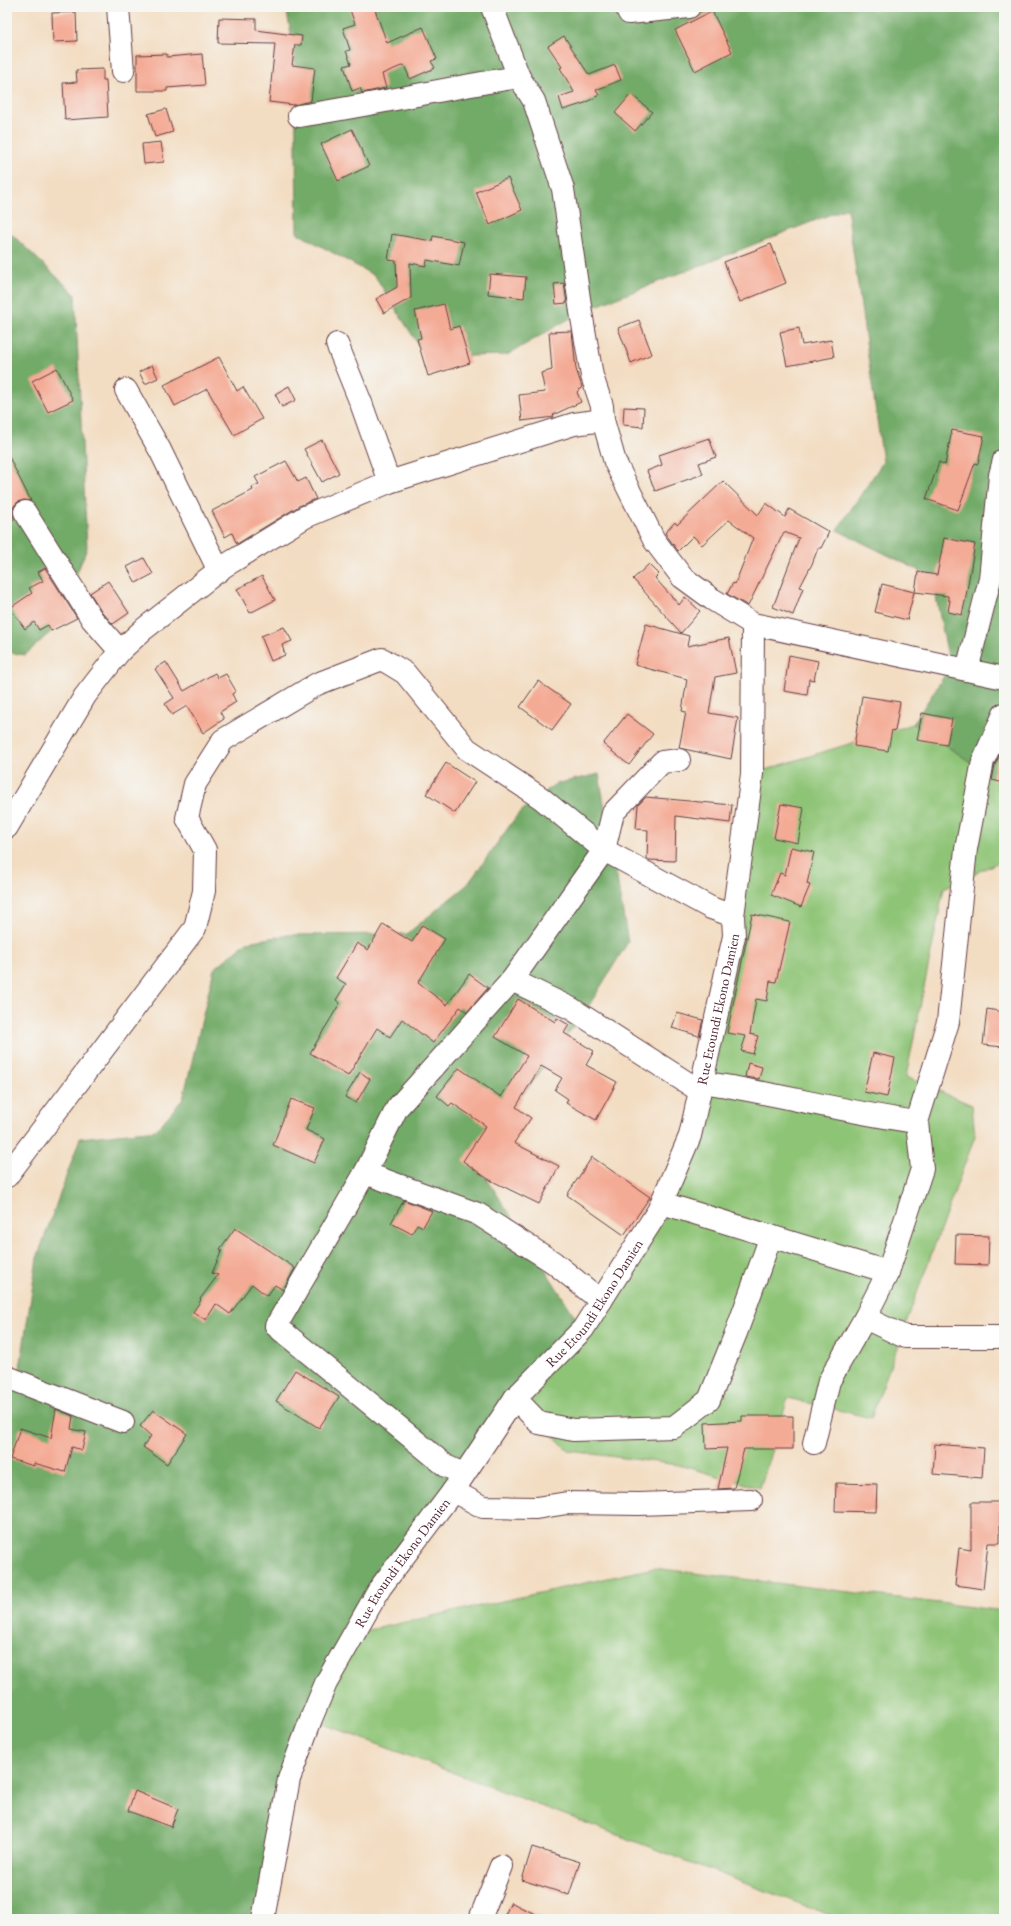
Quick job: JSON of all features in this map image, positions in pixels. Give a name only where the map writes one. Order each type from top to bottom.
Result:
[{"type":"street","points":[[118,7],[123,71]]},
{"type":"street","points":[[492,7],[519,77],[534,101],[562,189],[592,376],[602,406],[603,420],[615,462],[654,540],[682,577],[712,599],[753,624],[1004,678]]},
{"type":"street","points":[[626,7],[629,13],[689,7]]},
{"type":"street","points":[[299,116],[354,108],[475,83],[519,77]]},
{"type":"street","points":[[337,344],[361,403],[389,482]]},
{"type":"street","points":[[126,390],[160,450],[219,571]]},
{"type":"street","points":[[7,827],[85,696],[120,651],[144,629],[219,571],[305,517],[389,482],[574,424],[603,420]]},
{"type":"street","points":[[967,670],[998,554],[1000,475],[1004,460]]},
{"type":"street","points":[[25,512],[92,619],[120,651]]},
{"type":"street","name":"Rue Etoundi Ekono Damien","points":[[263,1919],[289,1779],[310,1719],[326,1683],[380,1588],[458,1482],[515,1398],[583,1329],[662,1203],[690,1136],[734,936],[734,916],[752,774],[753,624]]},
{"type":"street","points":[[7,1176],[195,928],[204,891],[205,850],[187,818],[195,784],[223,740],[317,684],[382,659],[405,672],[467,749],[541,798],[604,850],[711,908],[734,916]]},
{"type":"street","points":[[814,1443],[829,1381],[865,1318],[888,1272],[922,1169],[917,1122],[948,1022],[966,849],[983,761],[1004,714]]},
{"type":"street","points":[[679,760],[662,762],[613,813],[604,850],[512,980],[397,1108],[366,1173],[276,1326],[446,1466],[458,1482],[483,1507],[536,1508],[567,1503],[639,1504],[751,1500]]},
{"type":"street","points":[[512,980],[572,1009],[701,1086],[757,1090],[869,1115],[917,1122]]},
{"type":"street","points":[[366,1173],[478,1214],[554,1262],[601,1301]]},
{"type":"street","points":[[662,1203],[888,1272]]},
{"type":"street","points":[[515,1398],[539,1422],[573,1430],[674,1427],[709,1400],[736,1333],[771,1236]]},
{"type":"street","points":[[865,1318],[905,1337],[1004,1337]]},
{"type":"street","points":[[7,1377],[123,1422]]},
{"type":"street","points":[[480,1919],[501,1866]]},
{"type":"green space","points":[[286,7],[1004,7],[1004,784],[913,724],[950,667],[932,577],[837,530],[883,462],[847,208],[581,312],[507,355],[426,357],[375,276],[297,233],[295,57]]},
{"type":"green space","points":[[7,230],[75,294],[87,548],[55,628],[25,655],[7,652]]},
{"type":"green space","points":[[913,724],[1004,784],[1004,854],[1001,861],[944,888],[906,1077],[972,1105],[975,1136],[871,1418],[788,1398],[760,1488],[679,1465],[569,1451],[515,1398],[583,1329],[690,1136],[752,774]]},
{"type":"green space","points":[[599,774],[628,942],[590,1004],[475,1160],[583,1329],[380,1588],[311,1719],[263,1919],[7,1919],[7,1393],[18,1381],[37,1258],[80,1138],[156,1130],[183,1099],[214,969],[247,942],[288,935],[407,934],[468,884],[518,814],[555,784]]},
{"type":"green space","points":[[654,1568],[1004,1611],[1004,1919],[840,1919],[311,1719],[355,1633]]},
{"type":"building","points":[[349,7],[374,7],[387,43],[423,27],[437,59],[431,61],[435,68],[410,79],[404,65],[382,74],[386,88],[362,93],[360,88],[352,91],[344,66],[351,64],[346,51],[350,50],[343,28],[355,24]]},
{"type":"building","points":[[712,11],[732,52],[695,71],[675,30]]},
{"type":"building","points":[[76,12],[77,41],[53,42],[52,13]]},
{"type":"building","points":[[219,18],[256,19],[256,30],[302,36],[301,45],[295,45],[292,65],[315,68],[311,101],[294,105],[269,102],[275,44],[218,43]]},
{"type":"building","points":[[564,36],[589,75],[615,65],[621,80],[596,90],[599,95],[585,103],[563,110],[559,97],[574,92],[560,68],[562,67],[548,46]]},
{"type":"building","points":[[167,54],[167,57],[202,54],[205,85],[167,88],[167,91],[137,91],[137,55]]},
{"type":"building","points":[[103,69],[103,80],[106,80],[108,117],[65,120],[63,83],[77,82],[76,70]]},
{"type":"building","points":[[631,94],[652,112],[635,131],[615,113]]},
{"type":"building","points":[[166,109],[173,132],[155,137],[148,114]]},
{"type":"building","points":[[352,129],[369,166],[338,181],[321,144]]},
{"type":"building","points":[[161,142],[164,162],[144,164],[142,144]]},
{"type":"building","points":[[508,178],[522,210],[490,225],[476,192]]},
{"type":"building","points":[[392,234],[432,241],[433,236],[464,242],[459,266],[427,260],[426,266],[410,263],[411,298],[384,313],[376,299],[397,287],[396,261],[388,260]]},
{"type":"building","points":[[771,244],[786,283],[740,302],[724,262]]},
{"type":"building","points":[[490,274],[526,277],[524,298],[488,294]]},
{"type":"building","points":[[564,283],[567,303],[556,304],[554,284]]},
{"type":"building","points":[[444,304],[450,329],[459,326],[470,363],[428,376],[417,339],[421,338],[415,311]]},
{"type":"building","points":[[639,320],[652,354],[631,363],[618,328]]},
{"type":"building","points":[[799,328],[802,345],[831,340],[834,357],[787,366],[780,332]]},
{"type":"building","points":[[572,331],[576,369],[582,387],[577,392],[581,402],[553,415],[554,417],[522,421],[519,395],[545,392],[541,373],[552,370],[549,332]]},
{"type":"building","points":[[219,357],[237,391],[243,387],[262,419],[234,435],[207,389],[175,406],[164,385]]},
{"type":"building","points":[[152,365],[158,378],[145,384],[139,372]]},
{"type":"building","points":[[57,368],[73,400],[48,412],[32,381]]},
{"type":"building","points":[[289,386],[296,400],[282,407],[275,394]]},
{"type":"building","points":[[624,407],[644,408],[643,427],[623,425]]},
{"type":"building","points":[[952,430],[984,436],[978,464],[975,463],[958,510],[926,499],[939,462],[945,465]]},
{"type":"building","points":[[709,438],[716,457],[699,463],[703,474],[655,491],[647,471],[662,465],[659,455]]},
{"type":"building","points":[[322,440],[339,473],[322,482],[304,449]]},
{"type":"building","points":[[7,453],[31,501],[24,500],[18,502],[14,506],[14,519],[7,522]]},
{"type":"building","points":[[286,461],[298,482],[306,478],[316,499],[299,506],[237,544],[232,533],[225,537],[212,511],[253,490],[252,487],[259,484],[255,477]]},
{"type":"building","points":[[723,481],[758,515],[766,503],[785,517],[789,509],[829,532],[821,548],[818,548],[812,564],[800,587],[803,588],[793,615],[773,607],[799,538],[784,532],[748,606],[727,594],[733,583],[735,584],[753,538],[729,520],[702,545],[693,536],[678,551],[665,533],[675,522],[677,525]]},
{"type":"building","points":[[944,538],[975,544],[962,615],[948,612],[950,600],[948,600],[948,596],[915,592],[918,572],[937,575]]},
{"type":"building","points":[[144,558],[153,574],[136,583],[127,567]]},
{"type":"building","points":[[649,564],[659,574],[655,578],[679,605],[685,597],[700,611],[681,633],[633,579]]},
{"type":"building","points":[[45,568],[77,618],[51,631],[48,625],[39,630],[34,622],[25,629],[10,608],[32,593],[29,588],[43,581],[38,572]]},
{"type":"building","points":[[262,576],[275,600],[250,613],[237,589]]},
{"type":"building","points":[[108,581],[129,613],[113,624],[102,612],[90,593]]},
{"type":"building","points":[[882,584],[914,592],[907,620],[875,612]]},
{"type":"building","points":[[646,624],[689,636],[687,646],[729,638],[736,673],[715,677],[709,713],[738,718],[731,759],[679,748],[686,712],[682,711],[687,679],[635,665]]},
{"type":"building","points":[[284,627],[292,641],[282,645],[285,655],[271,661],[261,636]]},
{"type":"building","points":[[789,655],[818,661],[814,680],[809,679],[807,695],[784,691]]},
{"type":"building","points":[[166,662],[184,691],[215,673],[218,678],[226,674],[236,691],[232,694],[236,702],[220,712],[224,719],[203,733],[187,706],[172,715],[165,704],[174,698],[155,669]]},
{"type":"building","points":[[538,681],[571,704],[552,730],[520,707]]},
{"type":"building","points":[[862,696],[900,702],[895,731],[892,730],[888,751],[854,746]]},
{"type":"building","points":[[922,713],[952,719],[947,745],[917,740]]},
{"type":"building","points":[[627,714],[653,734],[629,765],[603,744]]},
{"type":"building","points":[[1004,745],[1004,783],[992,780],[995,765]]},
{"type":"building","points":[[446,763],[475,782],[455,813],[426,794]]},
{"type":"building","points":[[646,797],[732,805],[730,823],[676,816],[675,861],[649,860],[647,859],[648,830],[636,829],[638,805]]},
{"type":"building","points":[[781,804],[804,808],[798,843],[774,838]]},
{"type":"building","points":[[791,847],[814,852],[807,884],[810,885],[801,907],[771,895],[780,873],[785,875]]},
{"type":"building","points":[[752,914],[790,922],[776,982],[770,981],[767,1001],[756,999],[750,1034],[758,1036],[753,1054],[741,1051],[746,1036],[727,1033]]},
{"type":"building","points":[[383,924],[412,942],[422,925],[445,939],[418,983],[447,1005],[469,974],[488,988],[467,1012],[460,1007],[433,1043],[402,1019],[390,1037],[377,1028],[348,1076],[310,1053],[340,1003],[336,1000],[346,984],[336,978],[357,943],[368,950]]},
{"type":"building","points":[[518,999],[555,1022],[557,1018],[569,1025],[564,1033],[594,1051],[586,1065],[617,1082],[596,1120],[566,1103],[568,1099],[555,1090],[562,1078],[541,1066],[516,1107],[531,1118],[514,1143],[559,1166],[539,1204],[488,1179],[463,1161],[486,1126],[452,1103],[449,1106],[437,1096],[459,1068],[501,1097],[527,1056],[495,1037]]},
{"type":"building","points":[[987,1009],[1004,1012],[1004,1047],[983,1045]]},
{"type":"building","points":[[677,1013],[703,1020],[699,1036],[672,1028]]},
{"type":"building","points":[[873,1053],[895,1058],[887,1097],[864,1092]]},
{"type":"building","points":[[748,1063],[762,1067],[759,1079],[745,1077]]},
{"type":"building","points":[[360,1072],[370,1079],[356,1103],[345,1097]]},
{"type":"building","points":[[291,1099],[315,1108],[306,1130],[325,1139],[314,1163],[273,1145]]},
{"type":"building","points":[[592,1157],[650,1197],[624,1235],[567,1195]]},
{"type":"building","points":[[404,1200],[432,1211],[423,1227],[417,1224],[412,1234],[391,1223]]},
{"type":"building","points":[[235,1228],[295,1268],[283,1290],[275,1285],[267,1296],[252,1284],[230,1314],[216,1304],[206,1320],[193,1312],[201,1300],[200,1299],[218,1275],[212,1273],[222,1250],[220,1249]]},
{"type":"building","points":[[956,1235],[989,1236],[988,1265],[955,1264]]},
{"type":"building","points":[[295,1370],[339,1397],[319,1428],[276,1401]]},
{"type":"building","points":[[56,1409],[73,1416],[71,1429],[86,1432],[82,1450],[72,1447],[65,1472],[34,1463],[34,1466],[10,1459],[20,1428],[51,1438]]},
{"type":"building","points":[[153,1410],[187,1434],[167,1464],[143,1447],[151,1436],[140,1426]]},
{"type":"building","points":[[742,1416],[793,1416],[793,1449],[744,1449],[734,1488],[718,1489],[727,1448],[706,1449],[705,1423],[742,1421]]},
{"type":"building","points":[[935,1444],[984,1448],[982,1478],[933,1474]]},
{"type":"building","points":[[836,1483],[877,1484],[876,1512],[835,1511]]},
{"type":"building","points":[[971,1502],[1000,1502],[1000,1543],[988,1543],[983,1589],[955,1585],[959,1548],[971,1550]]},
{"type":"building","points":[[135,1791],[178,1809],[171,1827],[128,1811]]},
{"type":"building","points":[[532,1847],[580,1862],[569,1895],[522,1880]]},
{"type":"building","points":[[511,1902],[520,1907],[546,1919],[503,1919]]}]
